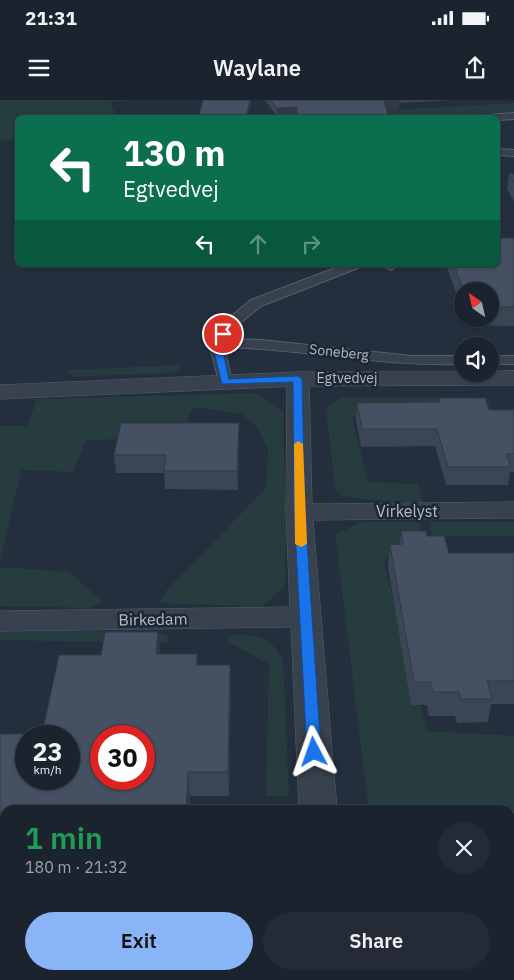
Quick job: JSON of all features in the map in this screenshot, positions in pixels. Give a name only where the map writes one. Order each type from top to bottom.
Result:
[{"type":"street","name":"Egtvedvej","points":[[0,392],[298,379],[514,378]]},
{"type":"street","points":[[298,379],[299,512],[318,805]]},
{"type":"street","name":"Virkelyst","points":[[299,512],[514,510]]},
{"type":"street","name":"Birkedam","points":[[0,621],[306,617]]},
{"type":"lane","points":[[500,117],[514,116]]},
{"type":"lane","points":[[500,152],[514,153]]},
{"type":"lane","points":[[225,382],[216,343],[230,325],[256,303],[349,267]]},
{"type":"lane","name":"Soneberg","points":[[216,343],[260,344],[412,360],[454,360]]},
{"type":"lane","points":[[499,360],[514,360]]},
{"type":"green space","points":[[0,100],[139,100],[110,102],[115,115],[15,115],[15,140],[0,141]]},
{"type":"green space","points":[[514,103],[514,112],[457,115],[308,115]]},
{"type":"green space","points":[[183,365],[178,370],[165,373],[74,377],[67,370]]},
{"type":"green space","points":[[256,393],[283,411],[286,538],[285,587],[261,607],[160,603],[166,591],[266,488],[268,449],[256,425],[241,414],[194,407],[179,438],[86,440],[73,472],[21,470],[0,563],[0,426],[27,426],[37,399]]},
{"type":"green space","points":[[341,397],[488,398],[492,414],[352,417],[368,482],[418,484],[422,502],[367,500],[343,496],[335,489],[326,409]]},
{"type":"green space","points":[[361,522],[420,522],[422,552],[397,548],[384,563],[427,731],[514,736],[514,805],[368,805],[335,535]]},
{"type":"green space","points":[[429,522],[514,522],[514,536],[446,536],[433,541]]},
{"type":"green space","points":[[0,567],[69,572],[103,601],[89,608],[0,606]]},
{"type":"green space","points":[[0,629],[158,632],[167,635],[169,643],[0,640]]},
{"type":"green space","points":[[230,635],[248,635],[262,638],[273,646],[283,660],[289,796],[266,796],[269,664],[227,641]]},
{"type":"building","points":[[203,100],[250,100],[247,115],[199,115]]},
{"type":"building","points":[[271,100],[399,101],[384,101],[388,115],[297,115],[297,107],[277,108]]},
{"type":"building","points":[[509,174],[514,174],[514,182]]},
{"type":"building","points":[[500,238],[514,238],[514,307],[499,307],[499,282],[461,282],[455,267],[500,267]]},
{"type":"building","points":[[439,398],[485,398],[489,410],[514,410],[514,454],[506,454],[511,467],[448,467],[437,429],[362,429],[357,403],[440,402]]},
{"type":"building","points":[[121,423],[239,423],[237,471],[164,471],[166,455],[114,455]]},
{"type":"building","points":[[401,531],[426,531],[427,536],[444,536],[449,553],[514,553],[514,681],[487,681],[492,699],[461,699],[459,692],[433,692],[431,682],[414,682],[390,545],[403,544]]},
{"type":"building","points":[[105,632],[158,632],[156,654],[197,654],[196,665],[230,665],[228,772],[188,772],[186,805],[0,805],[0,734],[15,734],[15,790],[80,790],[80,725],[44,725],[59,655],[101,655]]},
{"type":"slow traffic","points":[[298,444],[301,544]]},
{"type":"route","points":[[223,334],[216,343],[225,382],[298,379],[299,512],[314,752]]}]
